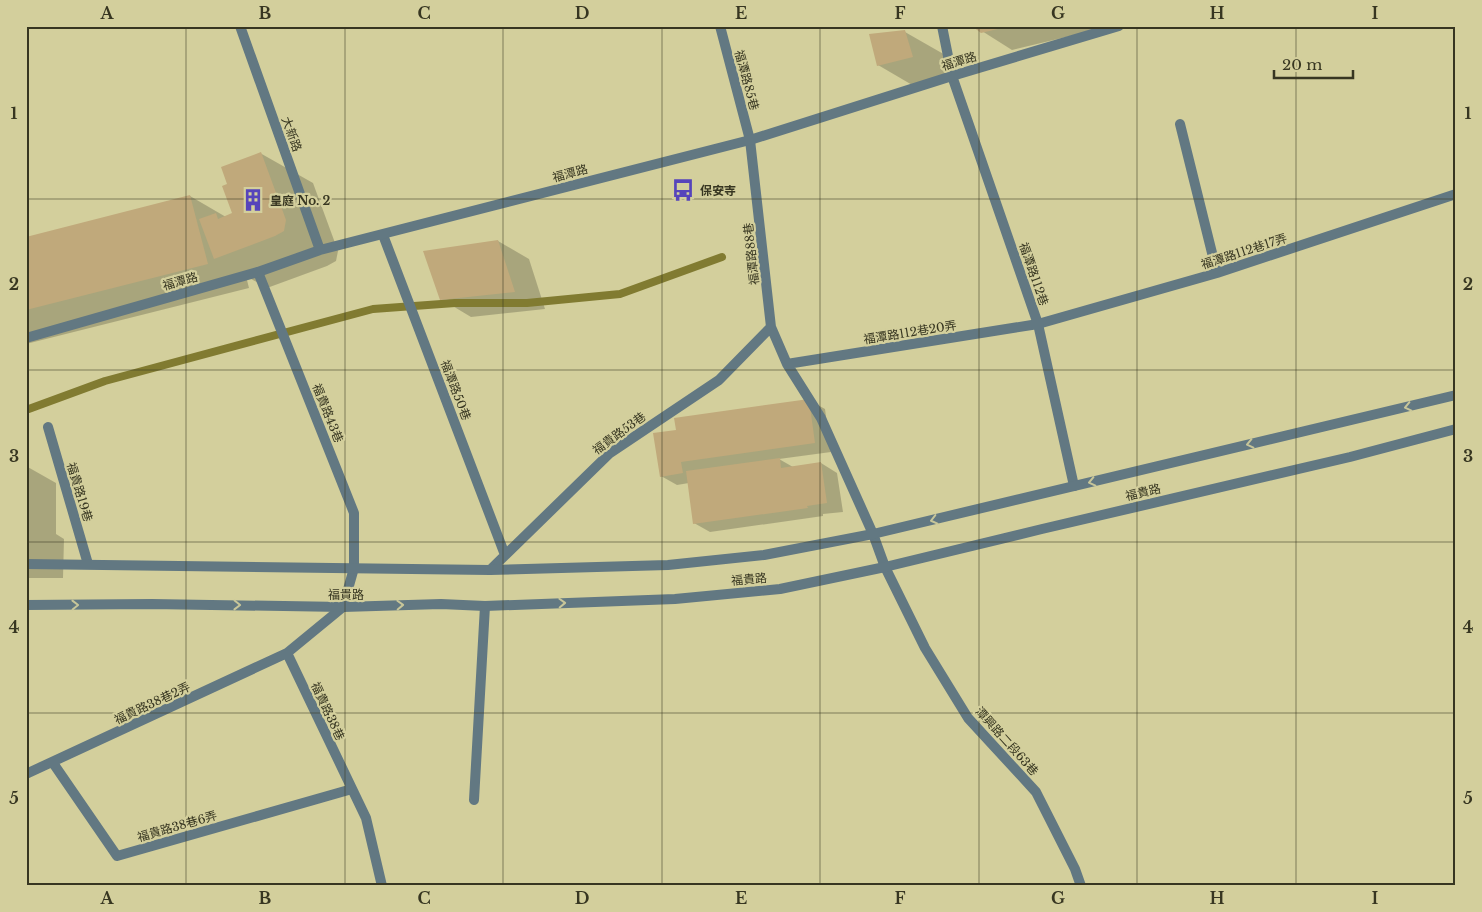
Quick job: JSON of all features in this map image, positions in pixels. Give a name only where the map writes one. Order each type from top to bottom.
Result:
[{"type":"street","name":"大新路","points":[[240,26],[320,250]]},
{"type":"street","name":"福潭路85巷","points":[[720,26],[750,140]]},
{"type":"street","name":"福潭路112巷","points":[[942,26],[952,76],[1038,324],[1074,486]]},
{"type":"street","name":"福潭路","points":[[26,338],[258,272],[320,250],[750,140],[952,76],[1119,26]]},
{"type":"street","points":[[1180,124],[1217,274]]},
{"type":"street","name":"福潭路88巷","points":[[750,140],[772,327],[787,364],[821,418],[873,534]]},
{"type":"street","name":"福潭路112巷17弄","points":[[1038,324],[1217,274],[1456,194]]},
{"type":"street","name":"福潭路50巷","points":[[383,235],[505,555]]},
{"type":"street","name":"福貴路43巷","points":[[258,272],[354,513],[354,568]]},
{"type":"street","name":"福潭路112巷20弄","points":[[787,364],[1038,324]]},
{"type":"street","name":"福貴路53巷","points":[[490,570],[610,453],[718,380],[772,327]]},
{"type":"street","name":"福貴路","points":[[26,564],[490,570],[668,565],[764,555],[873,534],[1456,395]]},
{"type":"street","name":"福貴路19巷","points":[[48,427],[88,564]]},
{"type":"street","name":"福貴路","points":[[26,605],[152,604],[343,607],[441,604],[485,606],[675,599],[780,589],[885,567],[1042,528],[1350,457],[1456,429]]},
{"type":"street","name":"潭興路二段63巷","points":[[873,534],[885,567],[925,648],[968,718],[1036,792],[1075,869],[1080,886]]},
{"type":"street","points":[[287,653],[343,607],[354,568]]},
{"type":"street","points":[[474,800],[485,606]]},
{"type":"street","name":"福貴路38巷2弄","points":[[26,774],[287,653]]},
{"type":"street","name":"福貴路38巷","points":[[287,653],[366,818],[382,886]]},
{"type":"street","name":"福貴路38巷6弄","points":[[53,763],[117,856],[352,789]]},
{"type":"building","points":[[972,26],[1006,26],[1006,27],[981,33]]},
{"type":"building","points":[[905,30],[913,57],[877,66],[869,34]]},
{"type":"building","name":"皇庭 No. 2","points":[[261,152],[286,220],[284,231],[214,259],[199,219],[216,213],[218,219],[232,213],[222,186],[227,184],[221,167]]},
{"type":"building","points":[[190,195],[208,264],[26,310],[26,237]]},
{"type":"building","points":[[498,240],[515,292],[440,300],[423,251]]},
{"type":"building","points":[[809,399],[815,443],[681,462],[683,473],[660,477],[653,433],[676,430],[674,418]]},
{"type":"building","points":[[780,458],[781,468],[821,462],[827,503],[807,506],[808,508],[693,524],[686,471]]},
{"type":"waterway","points":[[26,410],[105,381],[373,309],[455,303],[527,303],[620,294],[722,257]]},
{"type":"place","name":"保安寺","points":[[683,190]]},
{"type":"place","name":"皇庭 No. 2","points":[[253,200]]}]
